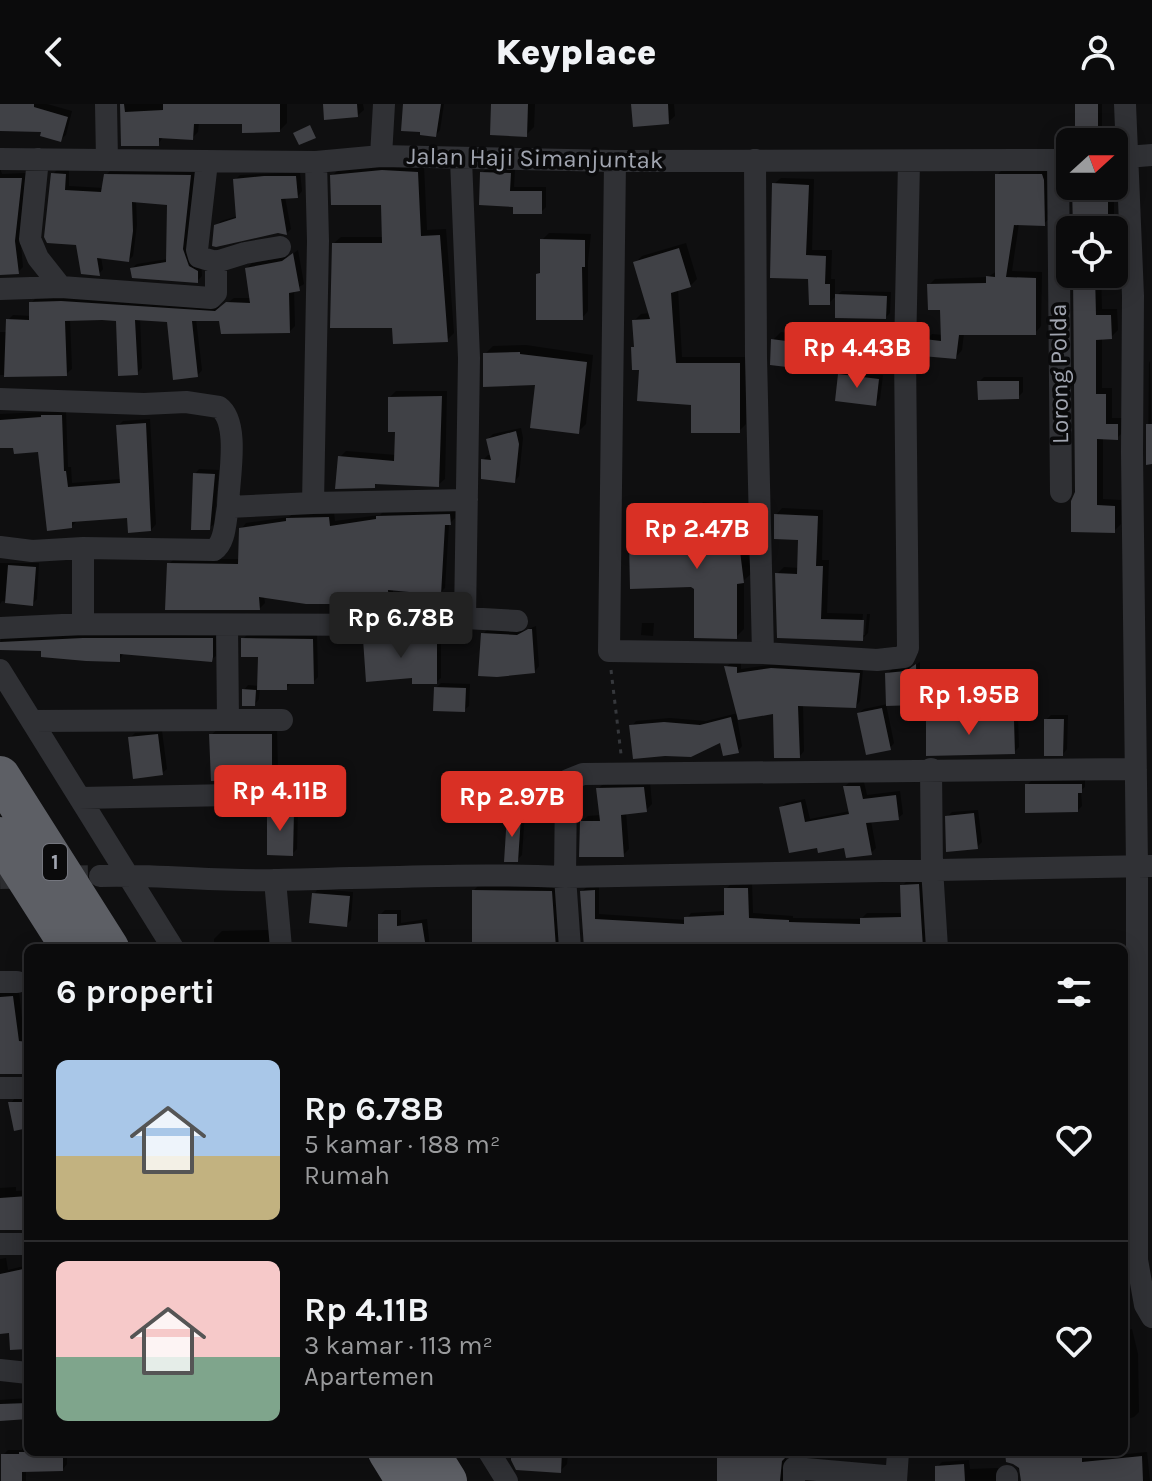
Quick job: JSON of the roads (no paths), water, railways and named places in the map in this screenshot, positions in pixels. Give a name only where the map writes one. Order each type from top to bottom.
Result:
[{"type":"highway","name":"1","points":[[0,776],[106,944]]},
{"type":"highway","name":"1","points":[[0,837],[68,944]]},
{"type":"highway","points":[[390,1456],[406,1481]]},
{"type":"highway","points":[[431,1456],[447,1481]]},
{"type":"street","points":[[106,104],[107,160]]},
{"type":"street","points":[[381,156],[384,104]]},
{"type":"street","points":[[1123,128],[1125,104]]},
{"type":"street","points":[[1128,157],[1152,155]]},
{"type":"street","name":"Jalan Haji Simanjuntak","points":[[0,159],[316,162],[381,156],[615,161],[1056,160]]},
{"type":"street","points":[[38,159],[30,239],[38,258],[61,287]]},
{"type":"street","points":[[461,159],[469,358],[465,618]]},
{"type":"street","points":[[755,160],[763,653]]},
{"type":"street","points":[[615,161],[609,651],[763,653],[877,660],[904,657],[908,648],[905,352],[909,162]]},
{"type":"street","points":[[207,162],[197,250],[199,257],[216,262],[280,247]]},
{"type":"street","points":[[313,503],[318,241],[316,162]]},
{"type":"street","name":"Lorong Polda","points":[[1061,492],[1064,200]]},
{"type":"street","points":[[1124,200],[1133,296],[1136,769],[1145,866],[1131,1257],[1145,1305],[1152,1317]]},
{"type":"street","points":[[0,289],[61,287],[211,298],[216,293],[216,262]]},
{"type":"street","points":[[0,399],[144,404],[186,402],[219,407],[229,420],[232,440],[228,507],[222,539],[214,550],[83,548],[32,551],[0,547]]},
{"type":"street","points":[[228,507],[467,500]]},
{"type":"street","points":[[83,548],[83,624]]},
{"type":"street","points":[[0,628],[83,624],[440,625],[465,618],[517,621]]},
{"type":"street","points":[[227,625],[228,720]]},
{"type":"street","points":[[0,670],[170,944]]},
{"type":"street","points":[[32,721],[282,720]]},
{"type":"street","points":[[931,769],[937,944]]},
{"type":"street","points":[[570,944],[565,877],[568,780],[583,774],[1136,769]]},
{"type":"street","points":[[80,798],[284,794]]},
{"type":"street","points":[[100,876],[275,880],[1145,866]]},
{"type":"street","points":[[275,880],[281,944]]},
{"type":"street","points":[[0,1088],[24,1088]]},
{"type":"street","points":[[0,1244],[24,1244]]},
{"type":"street","points":[[0,1370],[24,1373]]},
{"type":"street","points":[[491,1456],[507,1481]]},
{"type":"street","points":[[794,1481],[794,1468],[896,1479],[898,1456]]},
{"type":"tunnel","points":[[0,878],[100,876]]}]
